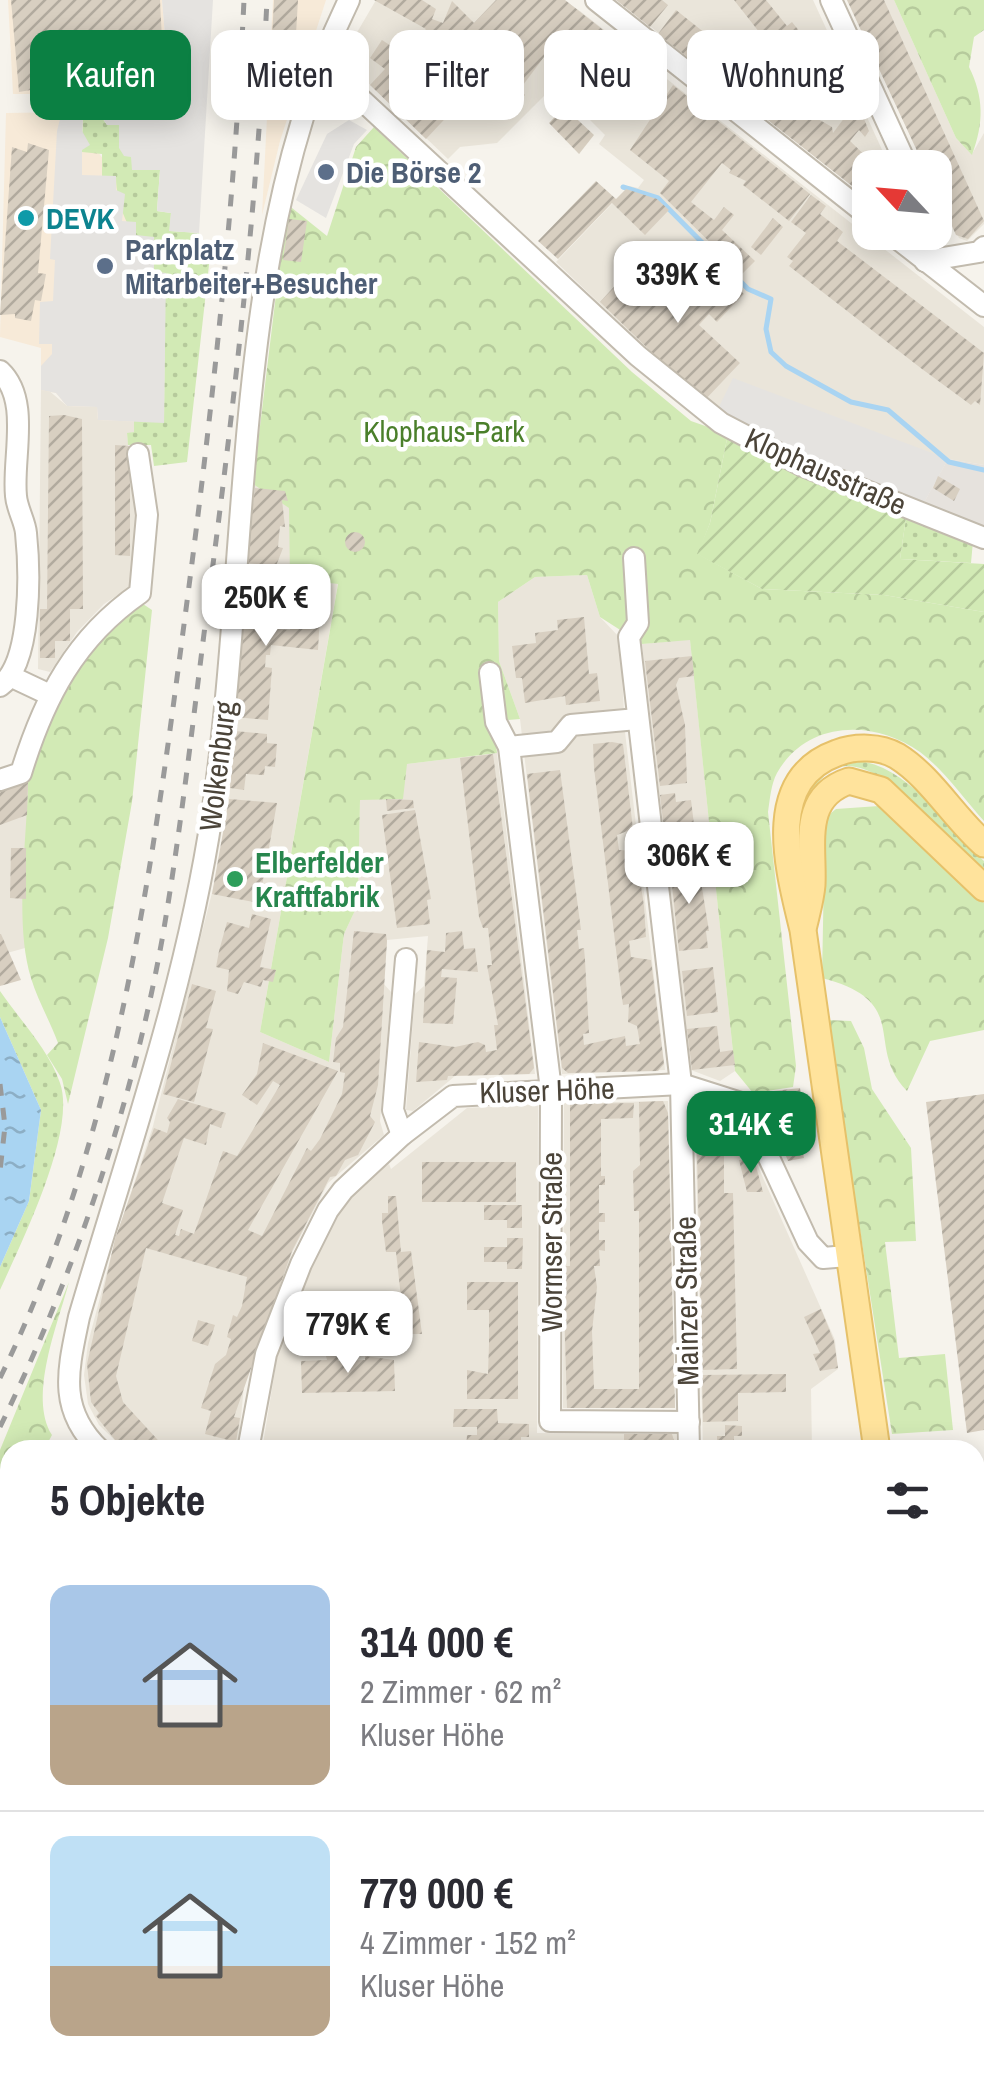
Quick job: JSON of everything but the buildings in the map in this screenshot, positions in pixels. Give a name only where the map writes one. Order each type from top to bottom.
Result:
[{"type":"main road","points":[[875,1440],[803,930],[788,850],[788,806],[801,778],[834,754],[862,748],[897,756],[984,844]]},
{"type":"main road","points":[[803,930],[812,888],[814,810],[830,790],[849,782],[882,790],[984,888]]},
{"type":"street","name":"Wolkenburg","points":[[336,30],[348,0]]},
{"type":"street","points":[[596,0],[852,204]]},
{"type":"street","points":[[831,0],[900,150]]},
{"type":"street","name":"Klophausstraße","points":[[369,107],[638,356],[721,423],[801,465],[984,538]]},
{"type":"street","name":"Wolkenburg","points":[[90,1440],[80,1430],[71,1409],[69,1365],[79,1317],[176,996],[198,895],[224,720],[244,477],[272,239],[307,120]]},
{"type":"street","points":[[926,260],[979,252],[984,247]]},
{"type":"street","points":[[913,250],[984,306]]},
{"type":"street","points":[[926,260],[928,250]]},
{"type":"street","points":[[0,371],[16,396],[16,500],[26,530],[24,652],[6,682],[48,694]]},
{"type":"street","points":[[0,780],[21,773],[48,694],[99,624],[140,593],[147,515],[138,454]]},
{"type":"street","name":"Mainzer Straße","points":[[634,558],[638,624],[629,637],[682,1084],[690,1440]]},
{"type":"street","name":"Wormser Straße","points":[[490,673],[496,722],[510,747],[551,1090],[550,1421],[689,1422]]},
{"type":"street","points":[[510,747],[557,742],[571,725],[637,719]]},
{"type":"street","points":[[402,1135],[394,1110],[406,959]]},
{"type":"street","name":"Kluser Höhe","points":[[250,1440],[266,1354],[301,1264],[343,1190],[402,1135],[453,1096],[682,1084],[744,1104],[808,1242],[824,1258],[847,1256]]},
{"type":"shaded area","points":[[8,0],[162,0],[165,30],[30,30],[30,94],[13,94]]},
{"type":"shaded area","points":[[162,0],[213,0],[199,233],[169,231],[171,213],[157,211],[160,170],[132,170],[131,157],[124,156],[119,148],[119,125],[107,125],[104,120],[191,120],[191,30],[165,30]]},
{"type":"shaded area","points":[[273,0],[326,0],[316,30],[271,30]]},
{"type":"shaded area","points":[[376,0],[564,0],[604,30],[544,30],[544,96],[524,116],[524,30],[389,30],[389,103],[369,84],[369,30],[358,30]]},
{"type":"shaded area","points":[[617,0],[813,0],[827,30],[687,30],[687,55],[667,40],[667,30],[655,30]]},
{"type":"shaded area","points":[[847,0],[894,0],[956,138],[972,154],[984,133],[984,224],[967,241],[959,238],[952,223],[952,150],[917,150],[879,69],[879,30],[861,30]]},
{"type":"shaded area","points":[[667,79],[687,95],[687,120],[719,120],[852,224],[852,250],[886,250],[984,327],[984,465],[948,459],[922,506],[704,403],[556,262],[629,186],[638,188],[644,180],[599,144],[605,135],[590,120],[667,120]]},
{"type":"shaded area","name":"Parkplatz Mitarbeiter+Besucher","points":[[6,113],[30,113],[30,120],[83,120],[82,131],[116,176],[124,208],[154,237],[164,423],[98,420],[97,407],[67,406],[56,393],[41,390],[41,348],[0,337]]},
{"type":"shaded area","name":"Parkplatz Mitarbeiter+Besucher","points":[[60,120],[83,120],[82,131],[90,145],[82,150],[82,175],[116,176],[116,190],[125,194],[122,221],[136,222],[136,235],[154,237],[154,272],[166,273],[164,423],[98,420],[97,407],[67,406],[56,393],[41,390],[41,366],[52,354],[52,344],[39,344],[40,302],[53,301],[55,260],[50,259]]},
{"type":"shaded area","points":[[267,120],[287,120],[280,141],[262,215]]},
{"type":"shaded area","name":"Die Börse 2","points":[[349,120],[367,130],[354,144],[326,218],[296,200],[327,134]]},
{"type":"shaded area","points":[[407,120],[520,120],[497,143],[460,147],[448,159]]},
{"type":"shaded area","points":[[769,120],[868,120],[882,150],[852,150],[852,186]]},
{"type":"shaded area","points":[[733,378],[948,459],[922,506],[716,413]]},
{"type":"shaded area","points":[[47,389],[67,406],[97,407],[98,420],[134,421],[134,432],[127,434],[136,517],[131,586],[104,604],[77,632],[50,672],[38,669],[41,390]]},
{"type":"shaded area","points":[[948,459],[984,465],[984,530],[922,506]]},
{"type":"shaded area","points":[[253,484],[290,508],[338,583],[260,1032],[329,1062],[344,934],[358,904],[360,800],[407,764],[497,753],[535,1074],[455,1076],[413,1111],[406,1110],[415,994],[424,986],[428,936],[387,940],[383,983],[391,992],[380,1121],[384,1135],[328,1183],[293,1251],[244,1385],[239,1440],[115,1440],[99,1425],[88,1404],[84,1375],[88,1343],[115,1241],[153,1126],[214,885],[229,802]]},
{"type":"shaded area","points":[[587,575],[600,617],[620,638],[625,732],[665,1070],[562,1074],[520,719],[499,661],[498,602],[535,577]]},
{"type":"shaded area","points":[[690,639],[735,1071],[720,1081],[691,1070],[642,644]]},
{"type":"shaded area","points":[[28,781],[25,948],[0,955],[0,792]]},
{"type":"shaded area","points":[[668,1101],[675,1408],[563,1408],[564,1103]]},
{"type":"shaded area","points":[[538,1104],[537,1433],[676,1434],[676,1440],[264,1440],[280,1340],[335,1213],[352,1190],[389,1164],[391,1169],[467,1108]]},
{"type":"shaded area","points":[[702,1106],[737,1119],[835,1340],[838,1369],[811,1389],[812,1440],[703,1440],[695,1111]]},
{"type":"green space","points":[[894,0],[984,0],[984,30],[974,37],[969,67],[981,110],[972,155],[956,138]]},
{"type":"green space","points":[[83,120],[119,125],[131,156],[160,170],[157,211],[171,213],[170,231],[199,233],[204,246],[211,247],[187,462],[154,466],[151,445],[128,445],[127,433],[134,432],[134,421],[164,422],[165,273],[154,272],[129,226],[116,176],[102,176],[102,154],[82,152]]},
{"type":"green space","name":"Klophaus-Park","points":[[374,127],[632,372],[691,421],[728,434],[710,523],[698,554],[762,589],[884,595],[984,612],[984,821],[929,759],[902,741],[882,734],[843,730],[823,734],[790,756],[775,777],[768,812],[796,1066],[793,1087],[753,1093],[735,1071],[690,640],[642,644],[600,617],[587,575],[535,577],[498,602],[499,661],[520,719],[493,721],[497,753],[407,764],[403,799],[360,800],[358,904],[344,934],[329,1062],[260,1032],[338,584],[290,578],[289,508],[253,484],[287,204],[327,236],[356,147]]},
{"type":"green space","points":[[728,434],[907,511],[900,559],[984,564],[984,612],[884,595],[762,589],[697,554],[710,523]]},
{"type":"green space","points":[[907,511],[973,541],[971,563],[900,559]]},
{"type":"green space","points":[[143,604],[152,610],[132,802],[108,938],[68,1104],[62,1079],[47,1055],[58,1043],[26,956],[22,907],[28,782],[23,769],[56,698],[85,654],[121,618]]},
{"type":"green space","points":[[851,760],[872,764],[908,784],[984,861],[984,874],[913,803],[886,781],[860,768],[836,768],[816,787],[801,829],[797,829],[804,793],[819,778],[829,771]]},
{"type":"green space","points":[[879,806],[984,903],[984,1030],[930,1041],[907,1091],[888,1058],[878,1012],[868,999],[850,988],[822,978],[825,818],[836,809]]},
{"type":"green space","points":[[0,991],[49,1059],[60,1083],[63,1104],[61,1129],[44,1187],[0,1290],[0,1267],[29,1201],[41,1110],[0,1017]]},
{"type":"green space","points":[[827,1020],[851,1021],[864,1048],[872,1089],[911,1148],[916,1241],[885,1242],[899,1358],[945,1354],[953,1430],[892,1434]]},
{"type":"green space","points":[[69,1282],[44,1381],[45,1419],[52,1435],[49,1440],[4,1440]]},
{"type":"water","points":[[0,1017],[41,1110],[29,1201],[0,1267]]},
{"type":"waterway","points":[[623,187],[658,198],[748,289],[771,299],[766,329],[771,352],[786,366],[851,402],[888,410],[949,462],[984,470]]},
{"type":"railway","points":[[0,1378],[72,1199],[99,1107],[141,918],[157,823],[212,395],[228,237],[244,0]]},
{"type":"railway","points":[[0,1427],[52,1310],[98,1189],[134,1065],[162,940],[235,382],[251,229],[267,0]]},
{"type":"railway","points":[[0,1084],[5,1126],[0,1171]]},
{"type":"place","name":"Die Börse 2","points":[[326,172]]},
{"type":"place","name":"DEVK","points":[[26,218]]},
{"type":"place","name":"Parkplatz Mitarbeiter+Besucher","points":[[105,266]]},
{"type":"place","name":"Elberfelder Kraftfabrik","points":[[235,879]]}]
